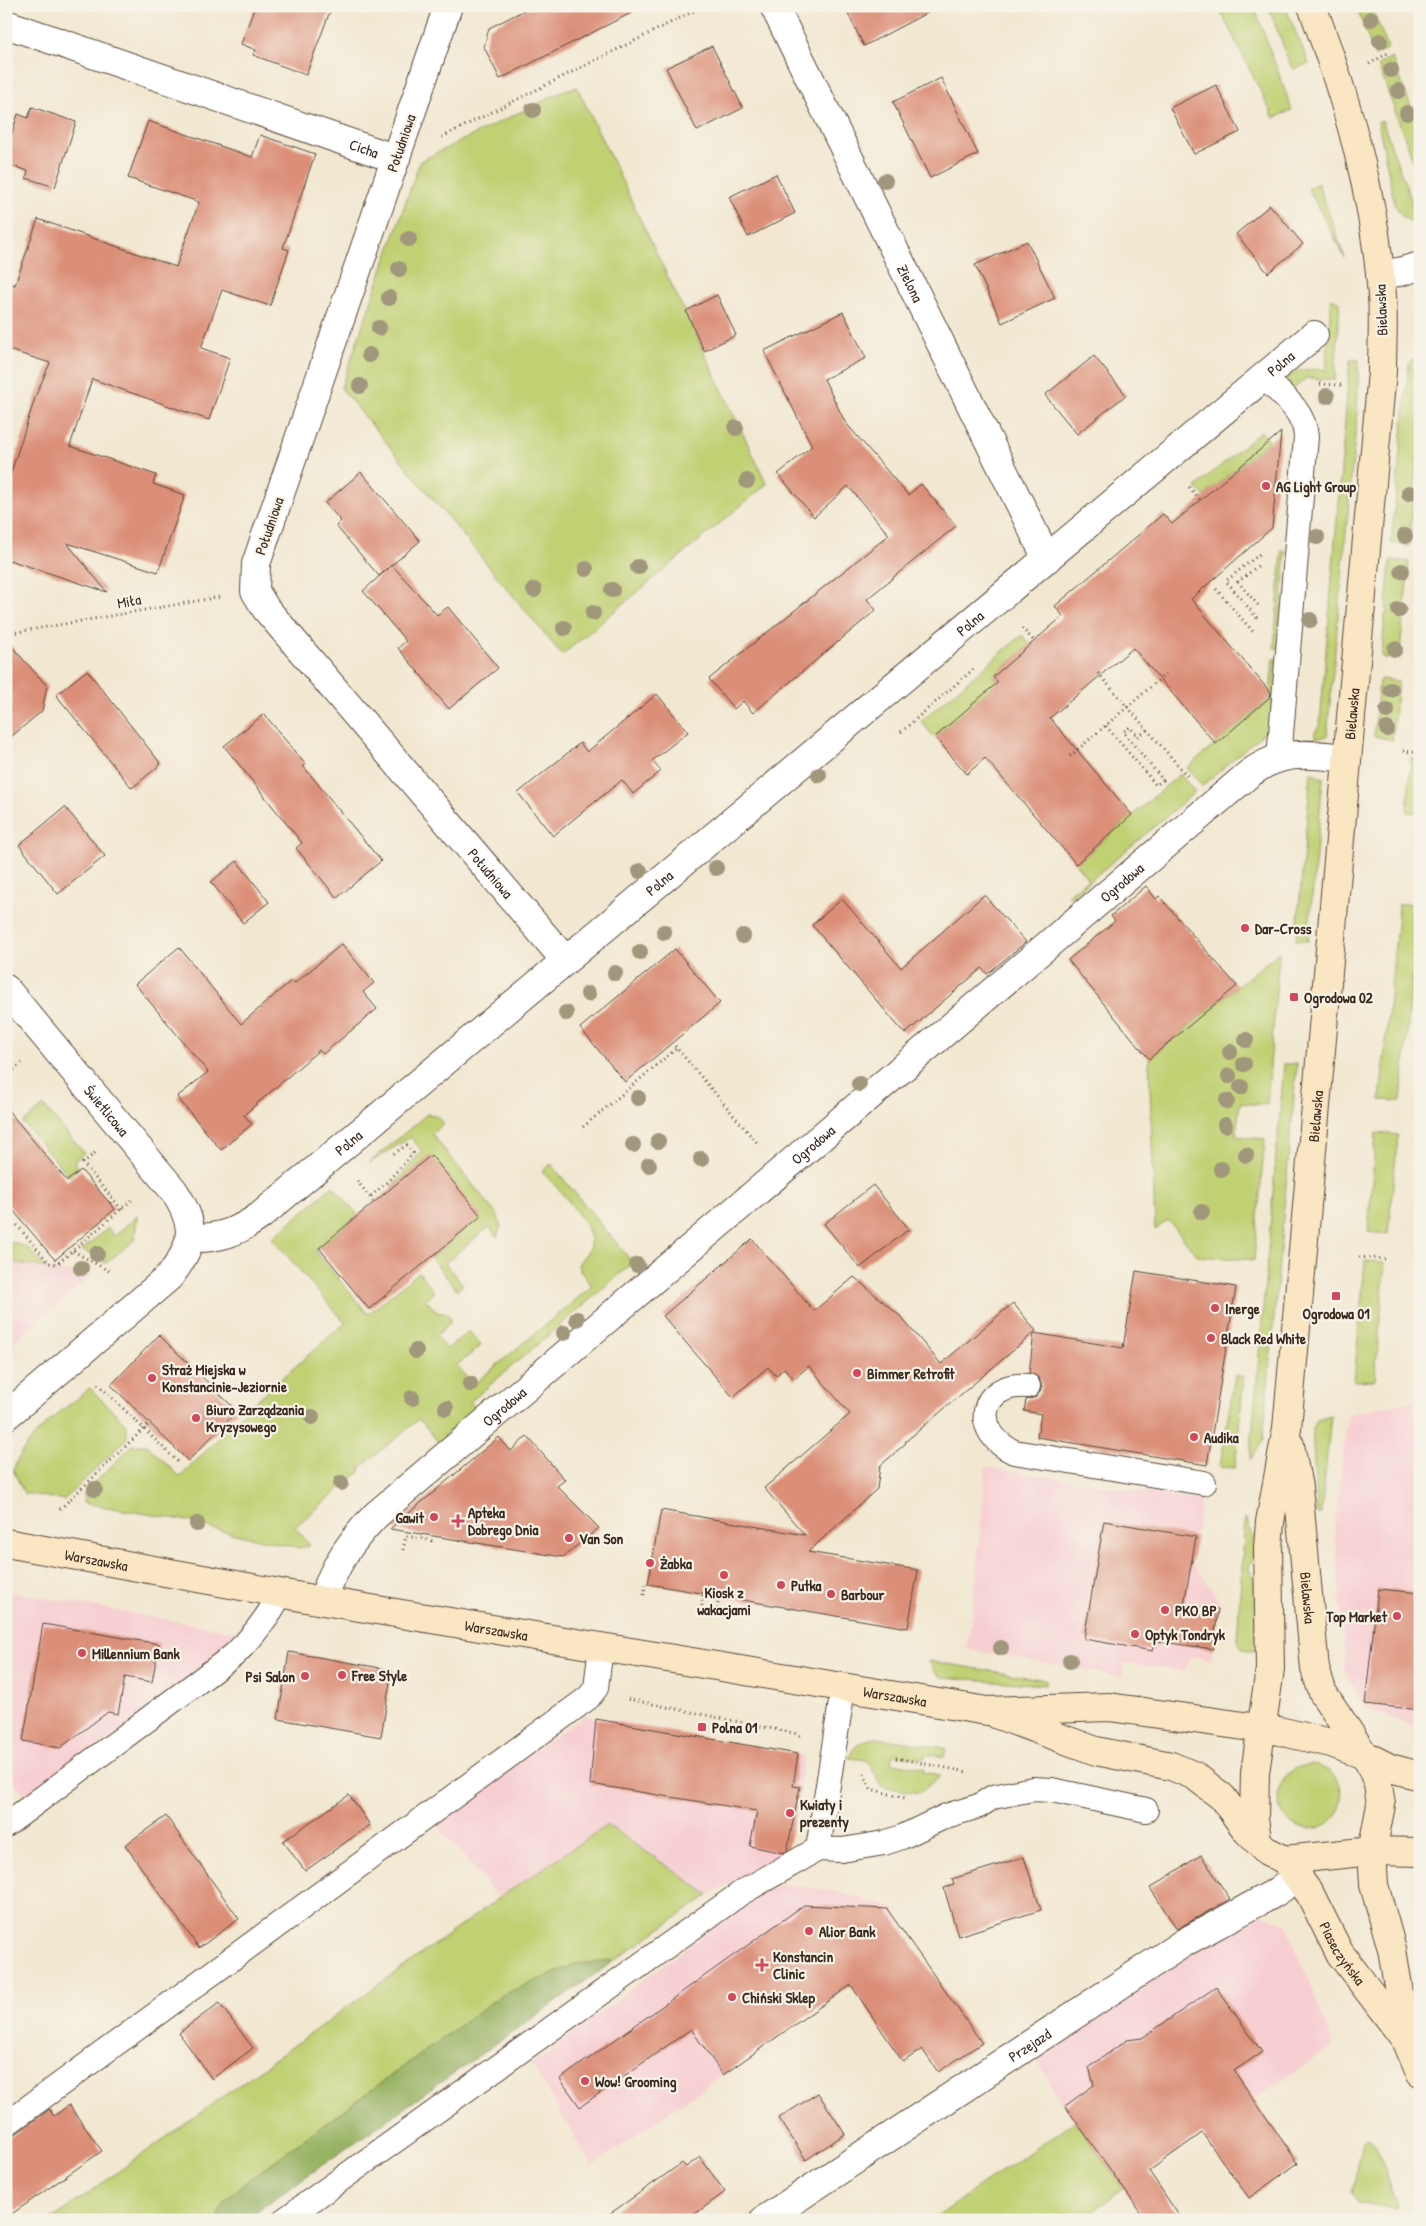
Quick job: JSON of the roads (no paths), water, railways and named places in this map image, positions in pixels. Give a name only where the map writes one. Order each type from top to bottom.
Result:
[{"type":"main road","name":"Bielawska","points":[[1262,1729],[1270,1669],[1267,1575],[1270,1522],[1287,1428],[1381,390],[1383,319],[1380,274],[1367,192],[1352,124],[1335,67],[1312,6]]},
{"type":"main road","name":"Bielawska","points":[[1287,1428],[1298,1487],[1316,1669],[1321,1687],[1330,1704],[1364,1755]]},
{"type":"main road","name":"Warszawska","points":[[6,1544],[323,1601],[843,1689],[987,1711],[1109,1706],[1262,1729]]},
{"type":"main road","name":"Warszawska","points":[[987,1711],[1089,1748],[1171,1766],[1195,1776],[1222,1797],[1257,1840]]},
{"type":"main road","points":[[1420,1776],[1390,1768],[1364,1755],[1314,1738],[1262,1729],[1255,1774],[1254,1818],[1257,1840],[1267,1851],[1292,1869],[1372,1851],[1420,1852]]},
{"type":"main road","points":[[1364,1755],[1375,1773],[1380,1795],[1381,1815],[1372,1851]]},
{"type":"main road","name":"Piaseczyńska","points":[[1372,1851],[1374,1885],[1392,1950],[1407,2042]]},
{"type":"main road","name":"Piaseczyńska","points":[[1292,1869],[1319,1911],[1339,1952],[1407,2042],[1420,2072]]},
{"type":"street","name":"Południowa","points":[[448,6],[256,564],[256,591],[273,616],[565,960]]},
{"type":"street","name":"Zielona","points":[[774,6],[1047,559]]},
{"type":"street","name":"Cicha","points":[[6,24],[396,158]]},
{"type":"street","points":[[1380,274],[1399,272],[1420,266]]},
{"type":"street","name":"Polna","points":[[191,1238],[206,1238],[227,1234],[239,1230],[260,1216],[1314,335]]},
{"type":"street","name":"Ogrodowa","points":[[323,1601],[334,1568],[356,1535],[376,1515],[1249,774],[1268,762],[1297,754],[1347,758]]},
{"type":"street","name":"Świetlicowa","points":[[6,989],[174,1191],[188,1217],[192,1231],[191,1238]]},
{"type":"street","points":[[6,1416],[155,1291],[181,1260],[191,1238]]},
{"type":"street","name":"Przejazd","points":[[764,2220],[1185,1942],[1274,1894],[1292,1869]]},
{"type":"lane","points":[[1263,377],[1299,414],[1306,438],[1279,758]]},
{"type":"lane","points":[[1028,1386],[1015,1385],[1003,1388],[991,1398],[987,1410],[986,1423],[992,1437],[1004,1447],[1014,1452],[1204,1483]]},
{"type":"lane","points":[[6,1825],[234,1655],[249,1642],[266,1620],[281,1593]]},
{"type":"lane","points":[[6,2124],[588,1698],[596,1688],[601,1647]]},
{"type":"lane","points":[[818,1848],[843,1689]]},
{"type":"lane","points":[[284,2220],[741,1893],[818,1848],[842,1850],[884,1843],[946,1816],[979,1806],[993,1797],[1033,1789],[1052,1790],[1146,1810]]},
{"type":"place","name":"AG Light Group","points":[[1266,486]]},
{"type":"place","name":"Dar-Cross","points":[[1245,928]]},
{"type":"place","name":"Ogrodowa 02","points":[[1294,997]]},
{"type":"place","name":"Ogrodowa 01","points":[[1336,1296]]},
{"type":"place","name":"Inerge","points":[[1215,1308]]},
{"type":"place","name":"Black Red White","points":[[1211,1338]]},
{"type":"place","name":"Bimmer Retrofit","points":[[857,1373]]},
{"type":"place","name":"Straż Miejska w Konstancinie-Jeziornie","points":[[152,1378]]},
{"type":"place","name":"Biuro Zarządzania Kryzysowego","points":[[196,1418]]},
{"type":"place","name":"Audika","points":[[1194,1437]]},
{"type":"place","name":"Gawit","points":[[434,1517]]},
{"type":"place","name":"Apteka Dobrego Dnia","points":[[458,1521]]},
{"type":"place","name":"Van Son","points":[[569,1538]]},
{"type":"place","name":"Żabka","points":[[650,1563]]},
{"type":"place","name":"Kiosk z wakacjami","points":[[724,1575]]},
{"type":"place","name":"Putka","points":[[781,1585]]},
{"type":"place","name":"Barbour","points":[[831,1594]]},
{"type":"place","name":"PKO BP","points":[[1165,1610]]},
{"type":"place","name":"Top Market","points":[[1397,1616]]},
{"type":"place","name":"Optyk Tondryk","points":[[1135,1634]]},
{"type":"place","name":"Millennium Bank","points":[[82,1653]]},
{"type":"place","name":"Free Style","points":[[342,1675]]},
{"type":"place","name":"Psi Salon","points":[[305,1676]]},
{"type":"place","name":"Polna 01","points":[[702,1727]]},
{"type":"place","name":"Kwiaty i prezenty","points":[[790,1813]]},
{"type":"place","name":"Alior Bank","points":[[809,1931]]},
{"type":"place","name":"Konstancin Clinic","points":[[762,1965]]},
{"type":"place","name":"Chiński Sklep","points":[[732,1997]]},
{"type":"place","name":"Wow! Grooming","points":[[585,2081]]}]
